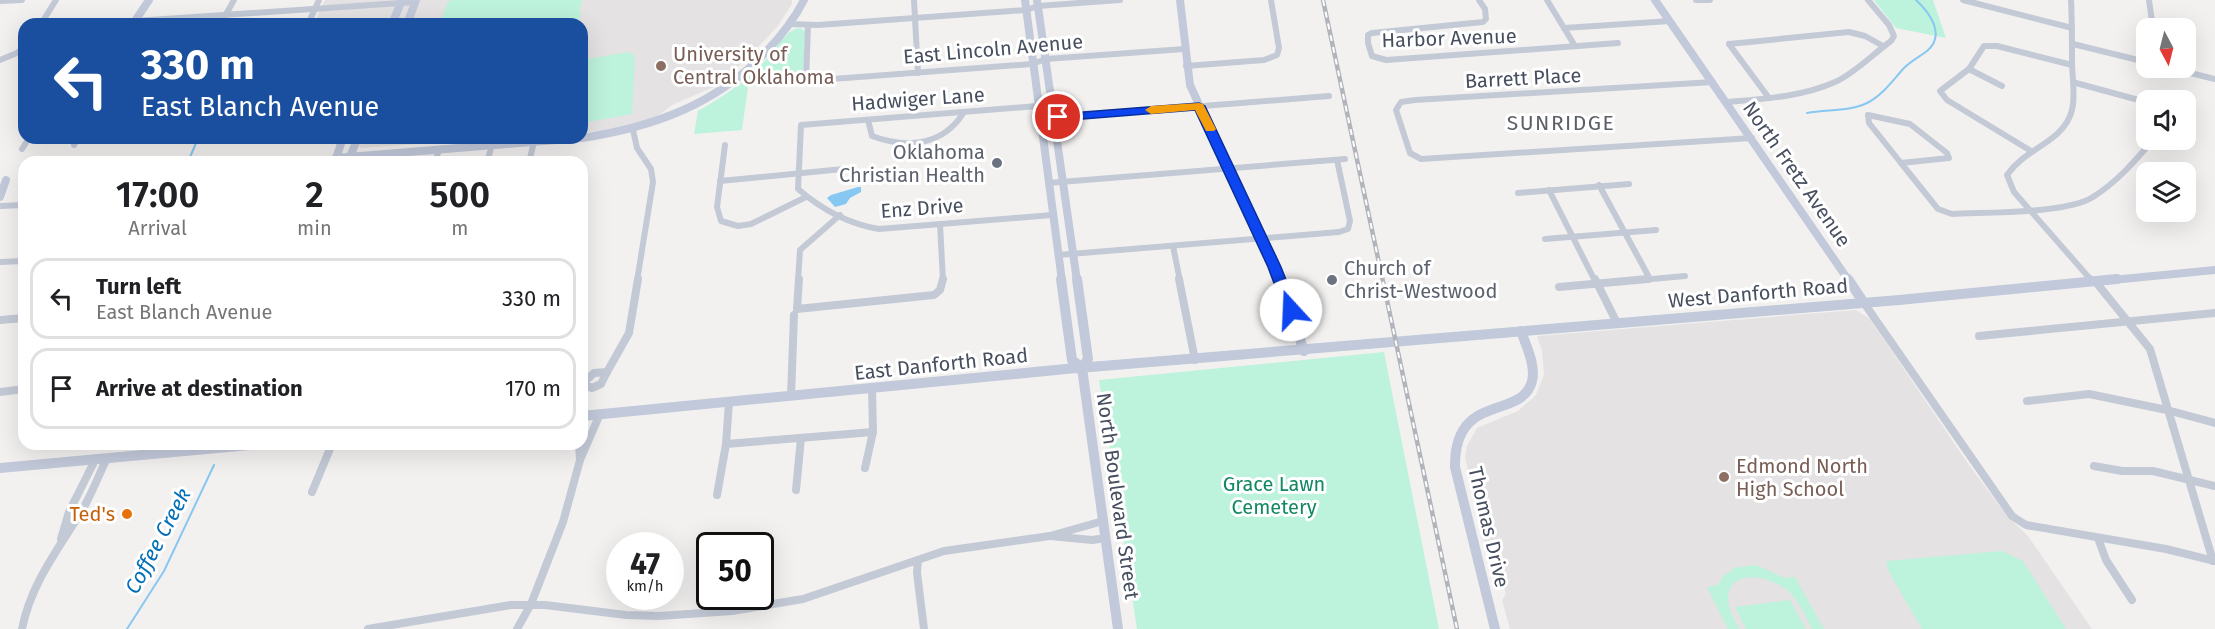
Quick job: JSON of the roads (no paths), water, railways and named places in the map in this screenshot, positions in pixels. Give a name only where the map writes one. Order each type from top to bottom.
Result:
[{"type":"main road","points":[[138,18],[149,0]]},
{"type":"main road","points":[[588,137],[633,130],[686,112],[731,86],[755,65],[790,24],[804,0]]},
{"type":"main road","name":"North Boulevard Street","points":[[1024,0],[1072,360],[1082,368]]},
{"type":"main road","points":[[1180,0],[1190,85],[1288,300],[1304,351]]},
{"type":"main road","name":"North Fretz Avenue","points":[[1655,0],[1864,303]]},
{"type":"main road","points":[[409,18],[416,1]]},
{"type":"main road","points":[[394,18],[401,2]]},
{"type":"main road","name":"North Boulevard Street","points":[[1038,3],[1088,359],[1082,368],[1118,629]]},
{"type":"main road","points":[[1038,106],[1051,99]]},
{"type":"main road","points":[[379,156],[513,144]]},
{"type":"main road","points":[[0,197],[6,180]]},
{"type":"main road","points":[[1052,216],[1067,207]]},
{"type":"main road","name":"West Danforth Road","points":[[1304,351],[2215,270]]},
{"type":"main road","name":"Thomas Drive","points":[[1495,629],[1455,467],[1455,448],[1459,435],[1474,418],[1515,401],[1529,387],[1533,377],[1533,361],[1521,331]]},
{"type":"main road","name":"East Danforth Road","points":[[588,415],[1082,368],[1304,351]]},
{"type":"main road","points":[[0,468],[178,450]]},
{"type":"street","points":[[0,1],[22,0]]},
{"type":"street","points":[[45,18],[56,0]]},
{"type":"street","points":[[225,16],[234,0]]},
{"type":"street","points":[[311,18],[319,0]]},
{"type":"street","points":[[914,0],[918,73]]},
{"type":"street","points":[[790,24],[808,25],[1026,10],[1038,3],[1120,0]]},
{"type":"street","points":[[1186,66],[1264,60],[1277,55],[1279,48],[1270,0]]},
{"type":"street","name":"Harbor Avenue","points":[[1479,0],[1486,14],[1483,22],[1372,33],[1368,35],[1367,40],[1370,52],[1372,56],[1386,60],[1618,43]]},
{"type":"street","points":[[1547,0],[1575,46]]},
{"type":"street","points":[[1697,1],[1710,0]]},
{"type":"street","points":[[1726,102],[1769,98],[1826,86],[1837,81],[1891,41],[1893,32],[1868,0]]},
{"type":"street","points":[[2071,0],[2072,65],[2076,83],[2075,105],[2064,129],[2031,151],[2010,169],[2007,175],[2014,192],[2130,321],[2150,349],[2214,562]]},
{"type":"street","points":[[2149,0],[2152,18]]},
{"type":"street","points":[[199,18],[416,1]]},
{"type":"street","points":[[1964,1],[2072,28]]},
{"type":"street","points":[[1564,28],[1670,21]]},
{"type":"street","name":"East Lincoln Avenue","points":[[808,25],[806,81],[1032,64],[1046,59],[1184,49]]},
{"type":"street","points":[[1769,98],[1729,44],[1849,32],[1865,36],[1883,46]]},
{"type":"street","points":[[2073,44],[2136,60]]},
{"type":"street","points":[[2031,151],[1940,92],[1943,87],[1969,69],[1978,58],[1982,48],[1990,45],[2072,65]]},
{"type":"street","points":[[0,60],[18,52]]},
{"type":"street","points":[[1969,69],[2002,86]]},
{"type":"street","points":[[2196,74],[2215,79]]},
{"type":"street","name":"Barrett Place","points":[[1713,82],[1401,102],[1396,110],[1410,153],[1421,159],[1752,138]]},
{"type":"street","points":[[2076,83],[2136,99]]},
{"type":"street","points":[[1040,119],[1329,96]]},
{"type":"street","name":"Hadwiger Lane","points":[[797,174],[801,125],[1038,106]]},
{"type":"street","points":[[868,120],[872,135],[896,145],[927,142],[943,136],[956,128],[964,112]]},
{"type":"street","points":[[1901,163],[1949,158],[1947,153],[1910,124],[1868,115],[1869,123],[1901,163],[1938,208],[1945,213],[2064,207],[2091,198],[2124,174],[2144,150]]},
{"type":"street","points":[[607,372],[629,333],[653,182],[651,170],[637,148],[633,130]]},
{"type":"street","points":[[22,149],[25,144]]},
{"type":"street","points":[[489,156],[492,146]]},
{"type":"street","points":[[725,146],[717,207],[721,221],[738,226],[758,221],[806,197],[798,189],[797,174]]},
{"type":"street","points":[[437,156],[439,150]]},
{"type":"street","points":[[1048,183],[1341,160],[1350,221],[1348,229],[1339,232],[1058,255]]},
{"type":"street","points":[[720,181],[843,169]]},
{"type":"street","points":[[1518,193],[1629,184]]},
{"type":"street","points":[[1599,185],[1650,279]]},
{"type":"street","points":[[1549,190],[1617,323]]},
{"type":"street","name":"Enz Drive","points":[[806,197],[862,227],[879,229],[1052,216]]},
{"type":"street","points":[[0,206],[18,205]]},
{"type":"street","points":[[791,396],[800,250],[840,216]]},
{"type":"street","points":[[795,312],[934,295],[940,290],[943,281],[939,224]]},
{"type":"street","points":[[1545,239],[1656,230]]},
{"type":"street","points":[[1173,246],[1195,360]]},
{"type":"street","points":[[0,262],[18,261]]},
{"type":"street","points":[[1559,287],[1685,276]]},
{"type":"street","name":"North Fretz Avenue","points":[[1864,303],[2012,516],[2026,525],[2098,538]]},
{"type":"street","points":[[1979,336],[2215,314]]},
{"type":"street","points":[[0,320],[18,318]]},
{"type":"street","points":[[865,468],[873,432],[872,389]]},
{"type":"street","points":[[0,392],[18,390]]},
{"type":"street","points":[[2028,401],[2089,394],[2167,410],[2215,423]]},
{"type":"street","points":[[717,495],[726,444],[729,402]]},
{"type":"street","points":[[588,442],[600,414]]},
{"type":"street","points":[[726,444],[873,432]]},
{"type":"street","points":[[796,490],[801,438]]},
{"type":"street","points":[[312,492],[330,450]]},
{"type":"street","points":[[579,450],[580,460]]},
{"type":"street","points":[[516,629],[531,604],[563,522],[584,450]]},
{"type":"street","points":[[22,629],[26,609],[58,547],[81,511],[107,458]]},
{"type":"street","points":[[58,547],[69,512],[95,459]]},
{"type":"street","points":[[2094,466],[2122,471],[2153,471],[2215,486]]},
{"type":"street","points":[[368,629],[430,617],[531,604],[626,615],[659,616],[732,611],[803,599],[955,549],[1050,536],[1103,521]]},
{"type":"street","points":[[1050,536],[1092,540],[1106,538]]},
{"type":"street","points":[[2132,600],[2106,560],[2098,538],[2166,549],[2214,562]]},
{"type":"street","points":[[918,560],[917,573],[924,629]]},
{"type":"water","points":[[861,187],[861,192],[850,198],[846,204],[835,207],[827,198],[831,195]]},
{"type":"waterway","points":[[1807,113],[1845,109],[1867,103],[1933,45],[1936,31],[1934,24],[1916,0]]},
{"type":"waterway","name":"Coffee Creek","points":[[191,156],[196,144]]},
{"type":"waterway","name":"Coffee Creek","points":[[127,629],[164,571],[214,465]]},
{"type":"railway","points":[[1323,0],[1457,629]]},
{"type":"place","name":"University of Central Oklahoma","points":[[661,66]]},
{"type":"place","name":"Oklahoma Christian Health","points":[[997,163]]},
{"type":"place","name":"Church of Christ-Westwood","points":[[1332,280]]},
{"type":"place","name":"Edmond North High School","points":[[1724,477]]},
{"type":"place","name":"Ted's","points":[[127,514]]},
{"type":"district","name":"SUNRIDGE","points":[[1561,123]]},
{"type":"park label","name":"Grace Lawn Cemetery","points":[[1274,496]]}]
